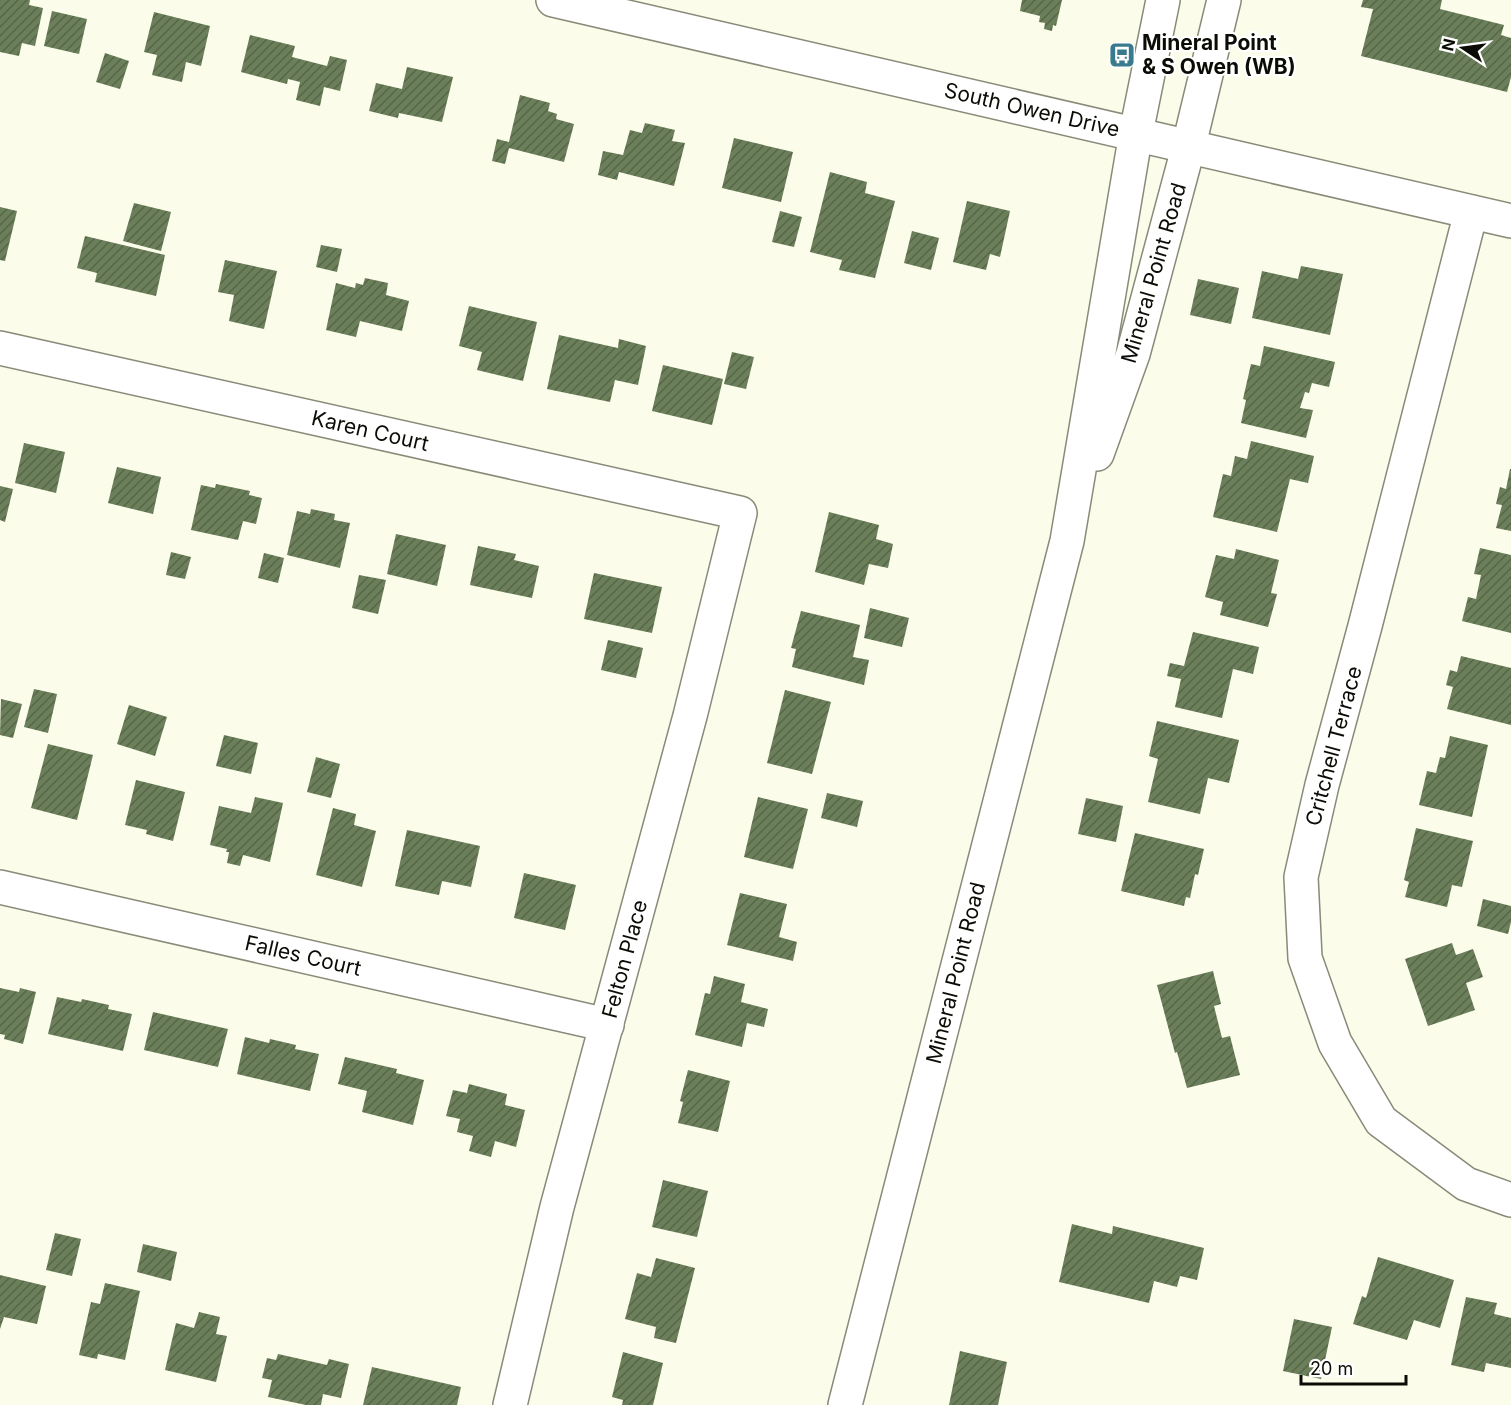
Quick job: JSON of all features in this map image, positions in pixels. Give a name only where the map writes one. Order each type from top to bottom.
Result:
[{"type":"street","name":"South Owen Drive","points":[[553,0],[1511,221]]},
{"type":"street","name":"Mineral Point Road","points":[[845,1405],[1067,541],[1136,134],[1163,0]]},
{"type":"street","name":"Mineral Point Road","points":[[1067,541],[1133,354],[1189,145],[1224,0]]},
{"type":"street","name":"Critchell Terrace","points":[[1471,212],[1322,785],[1301,877],[1305,958],[1335,1042],[1381,1121],[1466,1184],[1511,1200]]},
{"type":"street","name":"Karen Court","points":[[0,348],[740,513]]},
{"type":"street","name":"Felton Place","points":[[510,1405],[557,1207],[690,716],[740,513]]},
{"type":"street","name":"Falles Court","points":[[0,887],[607,1025]]},
{"type":"building","points":[[0,0],[30,0],[29,5],[43,8],[35,46],[22,43],[19,56],[0,52]]},
{"type":"building","points":[[1022,0],[1062,0],[1056,26],[1053,25],[1052,31],[1044,29],[1045,23],[1039,22],[1040,16],[1020,11]]},
{"type":"building","points":[[1363,0],[1442,0],[1440,9],[1504,25],[1501,35],[1511,38],[1511,77],[1507,92],[1361,56],[1373,9],[1361,7]]},
{"type":"building","points":[[52,11],[87,19],[79,54],[44,46]]},
{"type":"building","points":[[154,12],[210,26],[201,66],[186,62],[182,82],[152,75],[157,55],[144,52]]},
{"type":"building","points":[[250,35],[295,46],[292,57],[327,66],[330,56],[347,60],[340,91],[324,87],[320,106],[296,100],[300,82],[288,79],[287,84],[241,72]]},
{"type":"building","points":[[105,53],[129,61],[120,89],[96,82]]},
{"type":"building","points":[[407,67],[453,77],[442,122],[399,113],[398,118],[369,111],[376,83],[402,89]]},
{"type":"building","points":[[520,95],[550,103],[548,111],[557,114],[556,119],[574,124],[564,162],[509,148],[505,164],[492,161],[497,139],[509,142]]},
{"type":"building","points":[[645,123],[675,130],[672,141],[685,143],[674,186],[619,172],[617,180],[598,175],[603,151],[623,155],[630,130],[642,133]]},
{"type":"building","points":[[734,138],[793,152],[781,202],[722,188]]},
{"type":"building","points":[[830,172],[867,182],[865,193],[895,201],[875,278],[839,270],[842,260],[810,252]]},
{"type":"building","points":[[967,201],[1010,211],[1000,257],[990,254],[986,270],[953,262]]},
{"type":"building","points":[[134,203],[171,212],[161,251],[123,241]]},
{"type":"building","points":[[0,207],[17,211],[5,261],[0,260]]},
{"type":"building","points":[[780,211],[802,217],[794,247],[772,242]]},
{"type":"building","points":[[912,231],[939,238],[931,270],[904,263]]},
{"type":"building","points":[[85,236],[165,255],[156,296],[95,282],[97,273],[77,268]]},
{"type":"building","points":[[321,245],[342,249],[337,272],[316,267]]},
{"type":"building","points":[[225,260],[277,271],[264,329],[229,321],[234,295],[218,292]]},
{"type":"building","points":[[1301,266],[1343,274],[1330,335],[1252,318],[1262,271],[1298,279]]},
{"type":"building","points":[[365,278],[388,283],[386,295],[409,301],[402,331],[360,321],[356,337],[326,330],[336,283],[355,288],[356,283],[363,285]]},
{"type":"building","points":[[1198,279],[1239,288],[1231,324],[1190,315]]},
{"type":"building","points":[[469,306],[537,322],[523,381],[477,370],[482,352],[459,346]]},
{"type":"building","points":[[559,335],[618,348],[619,339],[646,346],[638,385],[615,380],[610,402],[547,389]]},
{"type":"building","points":[[1264,346],[1335,362],[1329,387],[1312,383],[1309,393],[1305,392],[1300,408],[1313,410],[1306,438],[1241,423],[1246,400],[1243,399],[1251,364],[1260,366]]},
{"type":"building","points":[[732,352],[754,357],[746,389],[724,384]]},
{"type":"building","points":[[663,365],[723,379],[712,425],[652,411]]},
{"type":"building","points":[[1251,441],[1314,456],[1308,483],[1290,479],[1277,532],[1213,517],[1223,474],[1231,476],[1235,456],[1247,459]]},
{"type":"building","points":[[24,443],[65,452],[56,493],[15,483]]},
{"type":"building","points":[[117,467],[161,477],[153,514],[108,503]]},
{"type":"building","points":[[1510,469],[1511,531],[1496,528],[1502,505],[1496,504],[1500,487],[1506,489]]},
{"type":"building","points":[[216,484],[250,491],[249,495],[262,498],[256,524],[243,521],[238,540],[191,530],[201,485],[215,488]]},
{"type":"building","points":[[0,486],[13,489],[5,522],[0,520]]},
{"type":"building","points":[[311,509],[335,514],[334,520],[350,523],[340,568],[287,555],[297,511],[310,514]]},
{"type":"building","points":[[829,512],[879,525],[876,539],[893,544],[888,568],[869,564],[864,585],[815,572]]},
{"type":"building","points":[[396,534],[446,545],[437,586],[387,574]]},
{"type":"building","points":[[478,546],[516,554],[514,560],[539,566],[532,598],[470,585]]},
{"type":"building","points":[[1480,548],[1511,555],[1511,633],[1462,621],[1468,597],[1476,599],[1481,575],[1474,574]]},
{"type":"building","points":[[1236,549],[1279,560],[1271,593],[1277,594],[1268,627],[1220,615],[1223,602],[1205,597],[1216,555],[1234,559]]},
{"type":"building","points":[[171,552],[191,557],[185,579],[166,575]]},
{"type":"building","points":[[264,553],[284,558],[278,583],[258,578]]},
{"type":"building","points":[[594,573],[662,587],[652,633],[584,619]]},
{"type":"building","points":[[359,575],[386,580],[378,614],[352,608]]},
{"type":"building","points":[[870,608],[909,618],[902,647],[864,638]]},
{"type":"building","points":[[801,611],[860,625],[853,657],[869,660],[864,685],[792,667],[796,649],[791,648]]},
{"type":"building","points":[[1193,632],[1259,647],[1253,674],[1233,669],[1222,718],[1175,707],[1181,679],[1167,676],[1170,663],[1184,666]]},
{"type":"building","points":[[608,640],[643,648],[636,678],[601,670]]},
{"type":"building","points":[[1461,656],[1511,668],[1511,725],[1447,709],[1453,687],[1446,685],[1450,670],[1457,672]]},
{"type":"building","points":[[34,689],[57,694],[48,733],[24,727]]},
{"type":"building","points":[[785,690],[831,702],[812,774],[767,763]]},
{"type":"building","points":[[1,699],[22,704],[13,738],[0,735]]},
{"type":"building","points":[[129,705],[167,717],[155,756],[117,744]]},
{"type":"building","points":[[1157,721],[1239,740],[1229,783],[1208,778],[1200,814],[1148,802],[1158,759],[1149,756]]},
{"type":"building","points":[[224,735],[258,743],[251,774],[216,766]]},
{"type":"building","points":[[1450,736],[1488,745],[1472,817],[1419,805],[1427,771],[1436,773],[1440,757],[1445,758]]},
{"type":"building","points":[[48,744],[93,755],[77,820],[31,808]]},
{"type":"building","points":[[316,757],[340,764],[331,798],[307,792]]},
{"type":"building","points":[[136,780],[185,792],[173,841],[146,834],[147,830],[125,825]]},
{"type":"building","points":[[827,793],[863,801],[857,827],[821,818]]},
{"type":"building","points":[[255,797],[283,803],[270,862],[243,855],[240,866],[227,863],[229,852],[226,852],[227,849],[210,845],[219,806],[251,813]]},
{"type":"building","points":[[758,797],[808,809],[793,869],[744,857]]},
{"type":"building","points":[[1086,798],[1123,806],[1116,842],[1078,834]]},
{"type":"building","points":[[333,808],[356,814],[354,825],[376,831],[362,887],[316,875]]},
{"type":"building","points":[[1416,828],[1473,841],[1462,887],[1452,885],[1447,907],[1405,897],[1409,882],[1404,880]]},
{"type":"building","points":[[407,830],[480,846],[471,887],[442,881],[439,895],[395,886]]},
{"type":"building","points":[[1135,833],[1204,849],[1190,898],[1186,897],[1184,906],[1121,891]]},
{"type":"building","points":[[524,873],[576,885],[565,930],[514,918]]},
{"type":"building","points":[[740,893],[787,904],[779,937],[797,942],[793,961],[727,945]]},
{"type":"building","points":[[1483,899],[1511,906],[1508,934],[1477,926]]},
{"type":"building","points":[[1452,943],[1456,955],[1473,949],[1483,977],[1466,983],[1475,1010],[1428,1026],[1405,959]]},
{"type":"building","points":[[1213,971],[1221,1004],[1214,1006],[1222,1038],[1230,1036],[1240,1075],[1187,1088],[1157,985]]},
{"type":"building","points":[[714,976],[745,984],[741,1002],[768,1009],[764,1027],[747,1023],[742,1047],[695,1035],[705,993],[710,994]]},
{"type":"building","points":[[0,988],[19,992],[20,988],[36,992],[23,1044],[4,1039],[5,1035],[0,1034]]},
{"type":"building","points":[[57,997],[81,1002],[82,999],[109,1005],[108,1009],[132,1014],[123,1051],[48,1034]]},
{"type":"building","points":[[153,1012],[228,1029],[218,1067],[144,1050]]},
{"type":"building","points":[[245,1037],[269,1043],[270,1039],[296,1045],[295,1049],[319,1054],[310,1091],[237,1074]]},
{"type":"building","points":[[345,1057],[397,1069],[396,1073],[424,1080],[413,1125],[362,1112],[367,1091],[338,1084]]},
{"type":"building","points":[[688,1070],[730,1081],[718,1132],[678,1123],[683,1102],[680,1101]]},
{"type":"building","points":[[469,1084],[507,1094],[505,1105],[525,1110],[516,1147],[495,1141],[491,1157],[469,1151],[473,1136],[457,1132],[460,1119],[446,1116],[453,1090],[467,1093]]},
{"type":"building","points":[[663,1180],[708,1191],[697,1237],[652,1227]]},
{"type":"building","points":[[1072,1224],[1112,1234],[1113,1226],[1204,1248],[1197,1280],[1180,1276],[1177,1287],[1154,1281],[1149,1303],[1059,1282]]},
{"type":"building","points":[[55,1233],[81,1239],[72,1276],[46,1270]]},
{"type":"building","points":[[143,1244],[177,1252],[171,1281],[137,1272]]},
{"type":"building","points":[[1378,1257],[1454,1280],[1440,1328],[1414,1320],[1407,1340],[1353,1324],[1362,1296],[1366,1298]]},
{"type":"building","points":[[656,1258],[695,1268],[676,1343],[654,1338],[656,1327],[625,1319],[637,1273],[651,1277]]},
{"type":"building","points":[[0,1275],[46,1286],[37,1324],[4,1317],[0,1329]]},
{"type":"building","points":[[105,1283],[140,1291],[125,1360],[98,1354],[97,1359],[79,1355],[91,1302],[100,1304]]},
{"type":"building","points":[[1466,1297],[1497,1303],[1494,1314],[1511,1318],[1511,1368],[1486,1363],[1484,1372],[1451,1365]]},
{"type":"building","points":[[199,1312],[220,1317],[216,1334],[227,1336],[216,1382],[165,1370],[176,1323],[194,1328]]},
{"type":"building","points":[[1294,1319],[1332,1327],[1321,1379],[1283,1371]]},
{"type":"building","points":[[960,1351],[1007,1362],[998,1405],[949,1405]]},
{"type":"building","points":[[623,1352],[663,1363],[653,1405],[622,1405],[623,1400],[612,1397]]},
{"type":"building","points":[[278,1354],[327,1365],[329,1359],[349,1364],[341,1398],[323,1394],[321,1405],[306,1405],[268,1397],[272,1380],[262,1378],[267,1358],[276,1360]]},
{"type":"building","points":[[372,1367],[461,1387],[457,1405],[363,1405]]},
{"type":"place","name":"Mineral Point & S Owen (WB)","points":[[1122,55]]}]
